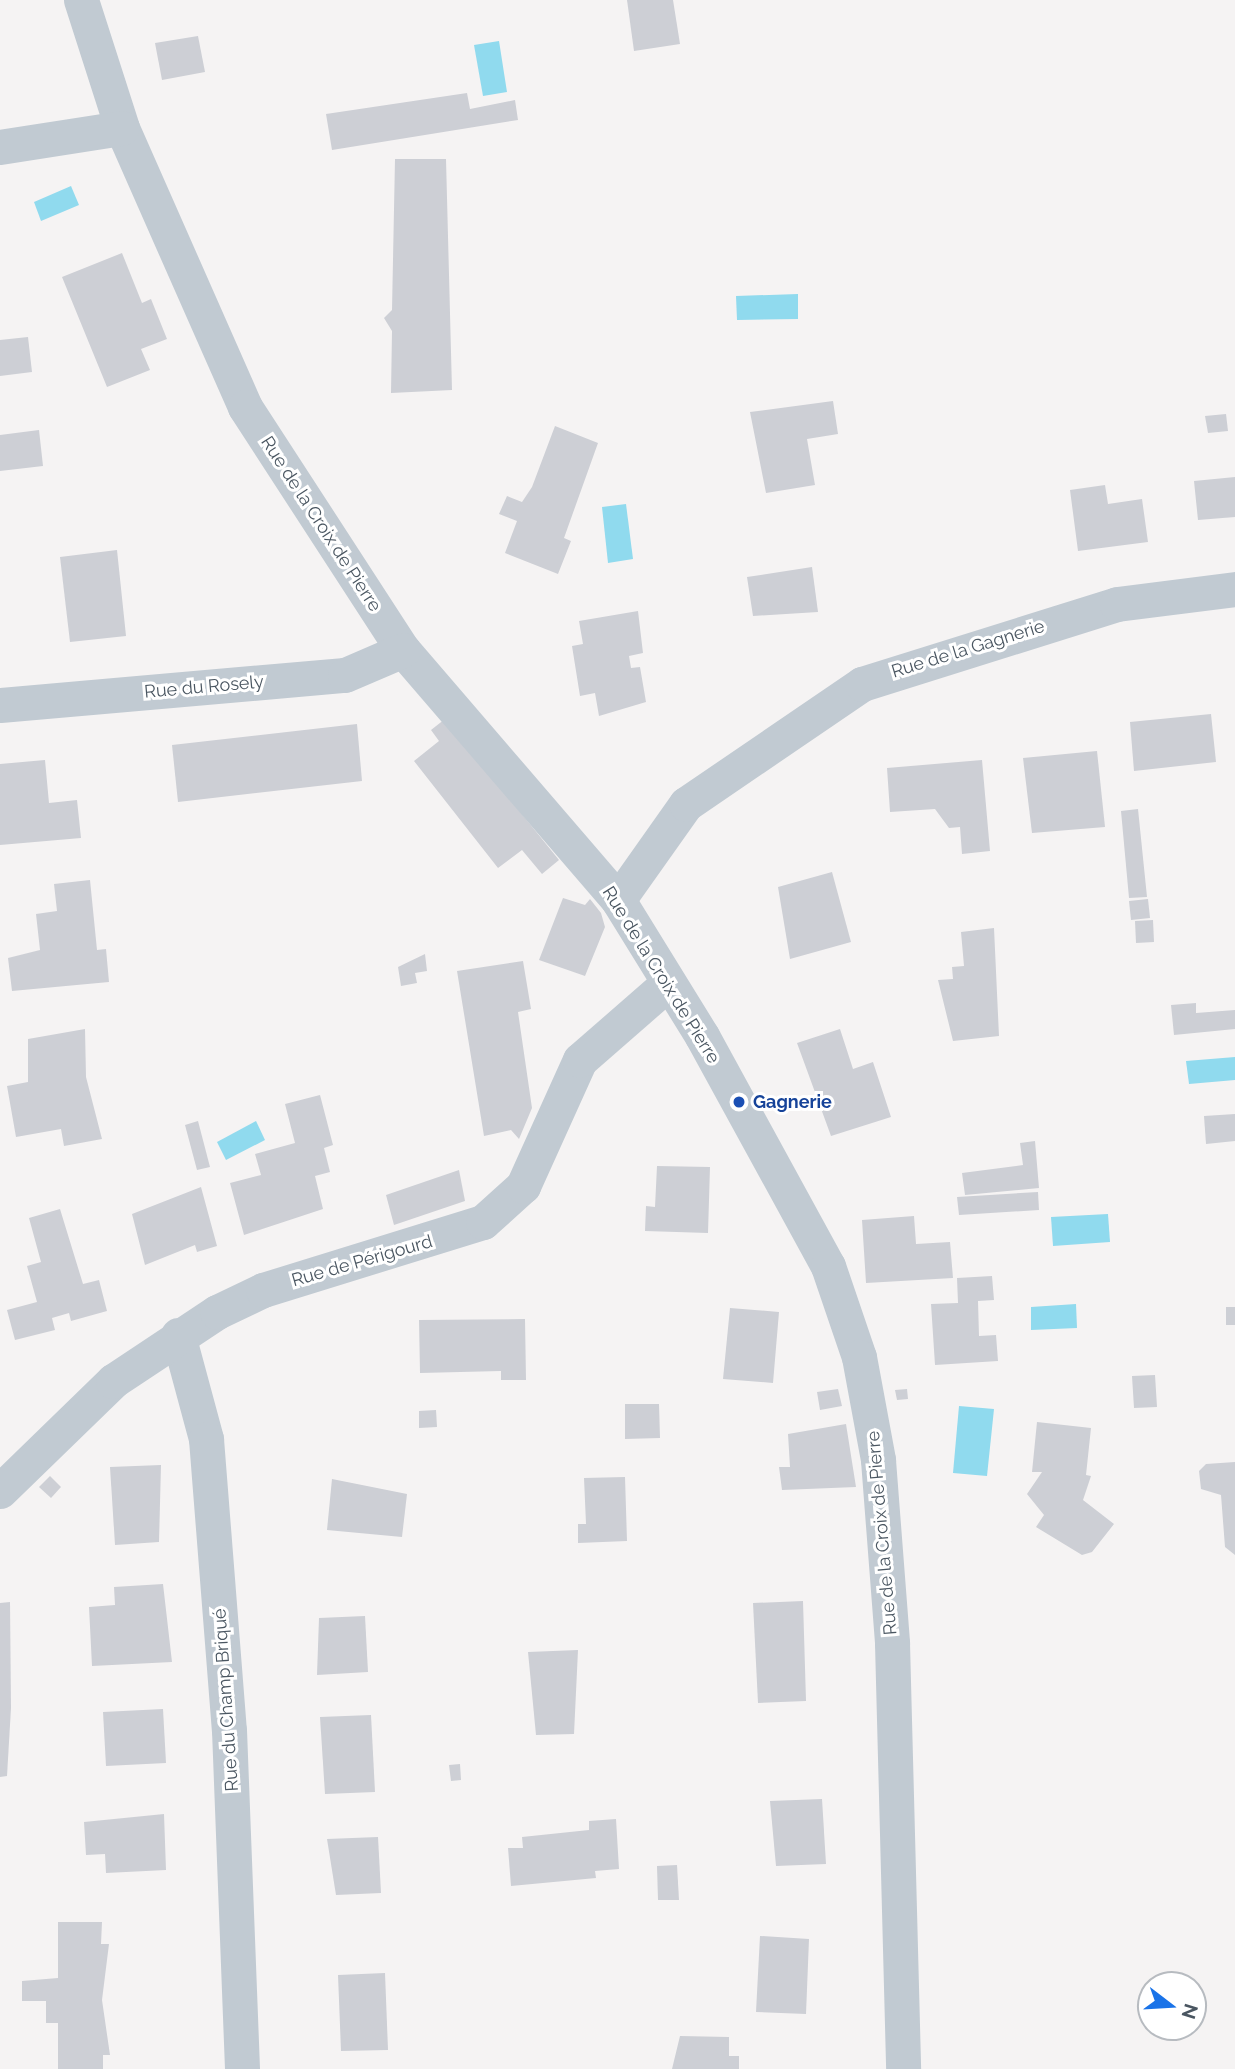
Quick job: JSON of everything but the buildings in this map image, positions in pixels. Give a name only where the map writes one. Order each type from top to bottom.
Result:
[{"type":"street","name":"Rue de la Croix de Pierre","points":[[81,0],[122,128],[245,407],[403,650],[618,900],[828,1266],[859,1357],[878,1460],[892,1643],[903,2069]]},
{"type":"street","points":[[0,147],[122,128]]},
{"type":"street","name":"Rue de la Gagnerie","points":[[618,900],[686,804],[862,684],[1117,604],[1235,589]]},
{"type":"street","name":"Rue du Rosely","points":[[0,705],[345,675],[403,650]]},
{"type":"street","name":"Rue de Périgourd","points":[[0,1491],[113,1381],[178,1335],[263,1290],[483,1222],[523,1186],[580,1060],[667,985]]},
{"type":"street","name":"Rue du Champ Briqué","points":[[178,1335],[206,1439],[229,1730],[242,2069]]},
{"type":"water","points":[[499,41],[507,92],[483,96],[474,45]]},
{"type":"water","points":[[71,186],[79,205],[41,221],[34,202]]},
{"type":"water","points":[[798,294],[798,319],[737,320],[736,296]]},
{"type":"water","points":[[626,504],[633,559],[608,563],[602,507]]},
{"type":"water","points":[[1235,1057],[1235,1080],[1189,1084],[1186,1061]]},
{"type":"water","points":[[256,1121],[265,1140],[226,1160],[217,1142]]},
{"type":"water","points":[[1108,1214],[1110,1242],[1053,1246],[1051,1217]]},
{"type":"water","points":[[1076,1304],[1077,1328],[1031,1330],[1031,1307]]},
{"type":"water","points":[[959,1406],[994,1409],[987,1476],[953,1473]]},
{"type":"place","name":"Gagnerie","points":[[739,1102]]}]
